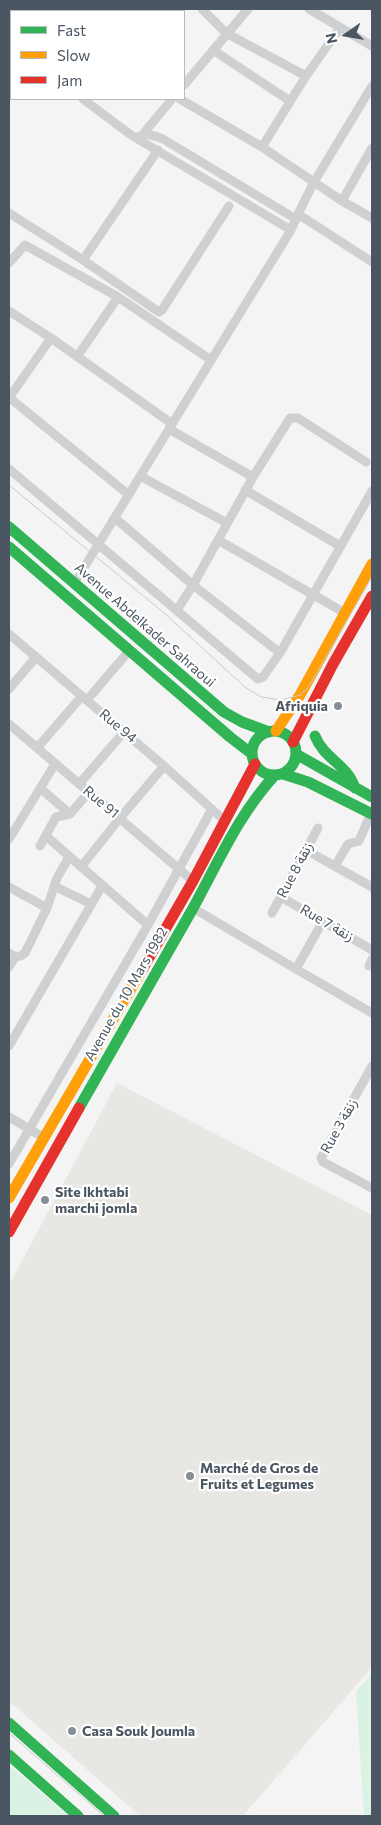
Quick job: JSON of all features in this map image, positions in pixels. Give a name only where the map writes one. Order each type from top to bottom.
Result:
[{"type":"main road","name":"Avenue Abdelkader Sahraoui","points":[[9,527],[224,712],[242,722],[273,732]]},
{"type":"main road","points":[[9,548],[230,737],[253,759],[263,773],[279,774],[308,782],[371,813]]},
{"type":"main road","points":[[273,732],[300,695],[372,564]]},
{"type":"main road","points":[[293,742],[333,664],[372,596]]},
{"type":"main road","points":[[253,759],[253,746],[262,735],[273,732],[288,737],[293,742],[296,754],[292,766],[279,774]]},
{"type":"main road","points":[[315,736],[323,753],[349,774],[355,788]]},
{"type":"main road","points":[[296,754],[372,797]]},
{"type":"main road","name":"Avenue du 10 Mars 1982","points":[[9,1198],[193,881],[225,821],[253,759]]},
{"type":"main road","name":"Avenue du 10 Mars 1982","points":[[9,1232],[193,908],[243,814],[255,796],[279,774]]},
{"type":"main road","points":[[9,1723],[114,1816]]},
{"type":"main road","points":[[9,1755],[78,1816]]},
{"type":"street","points":[[202,9],[226,33],[306,76]]},
{"type":"street","points":[[185,84],[248,9]]},
{"type":"street","points":[[309,9],[372,46]]},
{"type":"street","points":[[262,147],[306,76],[340,28]]},
{"type":"street","points":[[213,50],[290,101]]},
{"type":"street","points":[[74,584],[291,230],[314,182],[372,86]]},
{"type":"street","points":[[85,100],[158,150],[291,230]]},
{"type":"street","points":[[140,136],[171,100]]},
{"type":"street","points":[[182,100],[262,147],[342,201],[372,218]]},
{"type":"street","points":[[140,136],[152,135],[163,139],[297,216],[372,262]]},
{"type":"street","points":[[342,201],[372,148]]},
{"type":"street","points":[[83,260],[158,150]]},
{"type":"street","points":[[9,213],[160,312],[229,206]]},
{"type":"street","points":[[9,263],[25,245],[118,297],[211,360]]},
{"type":"street","points":[[77,356],[118,297]]},
{"type":"street","points":[[9,311],[77,356],[170,426],[253,476]]},
{"type":"street","points":[[51,338],[11,395],[11,399],[128,495]]},
{"type":"street","points":[[177,610],[193,585],[253,476],[288,420],[292,417],[298,418],[366,462]]},
{"type":"street","points":[[9,469],[258,679],[263,677],[280,653],[372,491]]},
{"type":"street","points":[[140,476],[227,523]]},
{"type":"street","points":[[246,490],[340,546]]},
{"type":"street","points":[[115,518],[193,585],[280,653]]},
{"type":"street","points":[[218,540],[345,613]]},
{"type":"street","name":"Rue 94","points":[[9,634],[164,766],[225,821]]},
{"type":"street","points":[[37,748],[129,651]]},
{"type":"street","points":[[9,689],[36,657]]},
{"type":"street","name":"Rue 91","points":[[9,724],[193,881]]},
{"type":"street","points":[[79,784],[124,732]]},
{"type":"street","points":[[9,839],[55,764]]},
{"type":"street","points":[[81,868],[164,766]]},
{"type":"street","points":[[40,788],[70,814]]},
{"type":"street","points":[[40,846],[56,817],[70,814],[89,792]]},
{"type":"street","points":[[9,1164],[28,1128],[148,925],[212,809]]},
{"type":"street","points":[[335,866],[348,844],[359,841],[371,813]]},
{"type":"street","name":"Rue 8 زنقة","points":[[272,913],[318,828]]},
{"type":"street","points":[[46,836],[148,925]]},
{"type":"street","points":[[306,850],[372,886]]},
{"type":"street","points":[[9,967],[12,955],[21,956],[25,953],[69,856]]},
{"type":"street","points":[[54,886],[91,904]]},
{"type":"street","points":[[9,1046],[102,886]]},
{"type":"street","points":[[9,887],[47,908]]},
{"type":"street","name":"Rue 7 زنقة","points":[[280,897],[372,950]]},
{"type":"street","points":[[193,908],[372,1012]]},
{"type":"street","points":[[296,969],[323,921]]},
{"type":"street","name":"Rue 3 زنقة","points":[[372,1066],[321,1160],[372,1188]]},
{"type":"street","points":[[9,1117],[43,1137]]},
{"type":"shaded area","name":"Marché de Gros de Fruits et Legumes","points":[[117,1083],[372,1215],[372,1667],[243,1816],[140,1816],[9,1701],[9,1285]]},
{"type":"green space","points":[[372,1673],[372,1816],[364,1816],[356,1692]]},
{"type":"green space","points":[[9,1765],[68,1816],[9,1816]]},
{"type":"tram line","points":[[9,485],[163,612],[245,687],[261,697],[281,700],[300,695],[308,688],[372,577]]},
{"type":"tram line","points":[[9,1733],[104,1816]]},
{"type":"traffic: fast","points":[[9,527],[224,712],[242,722],[269,732]]},
{"type":"traffic: fast","points":[[9,547],[252,754]]},
{"type":"traffic: fast","points":[[274,731],[286,735],[292,741],[296,753],[292,765],[286,771],[274,775],[262,771],[256,765],[252,753],[256,741],[262,735],[274,731]]},
{"type":"traffic: fast","points":[[315,736],[324,751],[346,773],[355,788]]},
{"type":"traffic: fast","points":[[296,754],[372,797]]},
{"type":"traffic: fast","points":[[283,774],[308,782],[372,814]]},
{"type":"traffic: fast","points":[[79,1108],[192,910],[239,823],[275,775]]},
{"type":"traffic: fast","points":[[9,1723],[114,1816]]},
{"type":"traffic: fast","points":[[9,1755],[78,1816]]},
{"type":"traffic: slow","points":[[276,731],[300,695],[372,564]]},
{"type":"traffic: slow","points":[[9,1198],[143,968]]},
{"type":"traffic: jam","points":[[293,742],[333,664],[372,596]]},
{"type":"traffic: jam","points":[[143,968],[193,881],[255,764]]},
{"type":"traffic: jam","points":[[9,1232],[79,1108]]},
{"type":"place","name":"Afriquia","points":[[338,706]]},
{"type":"place","name":"Site lkhtabi marchi jomla","points":[[45,1200]]},
{"type":"place","name":"Marché de Gros de Fruits et Legumes","points":[[190,1476]]},
{"type":"place","name":"Casa Souk Joumla","points":[[72,1731]]}]
